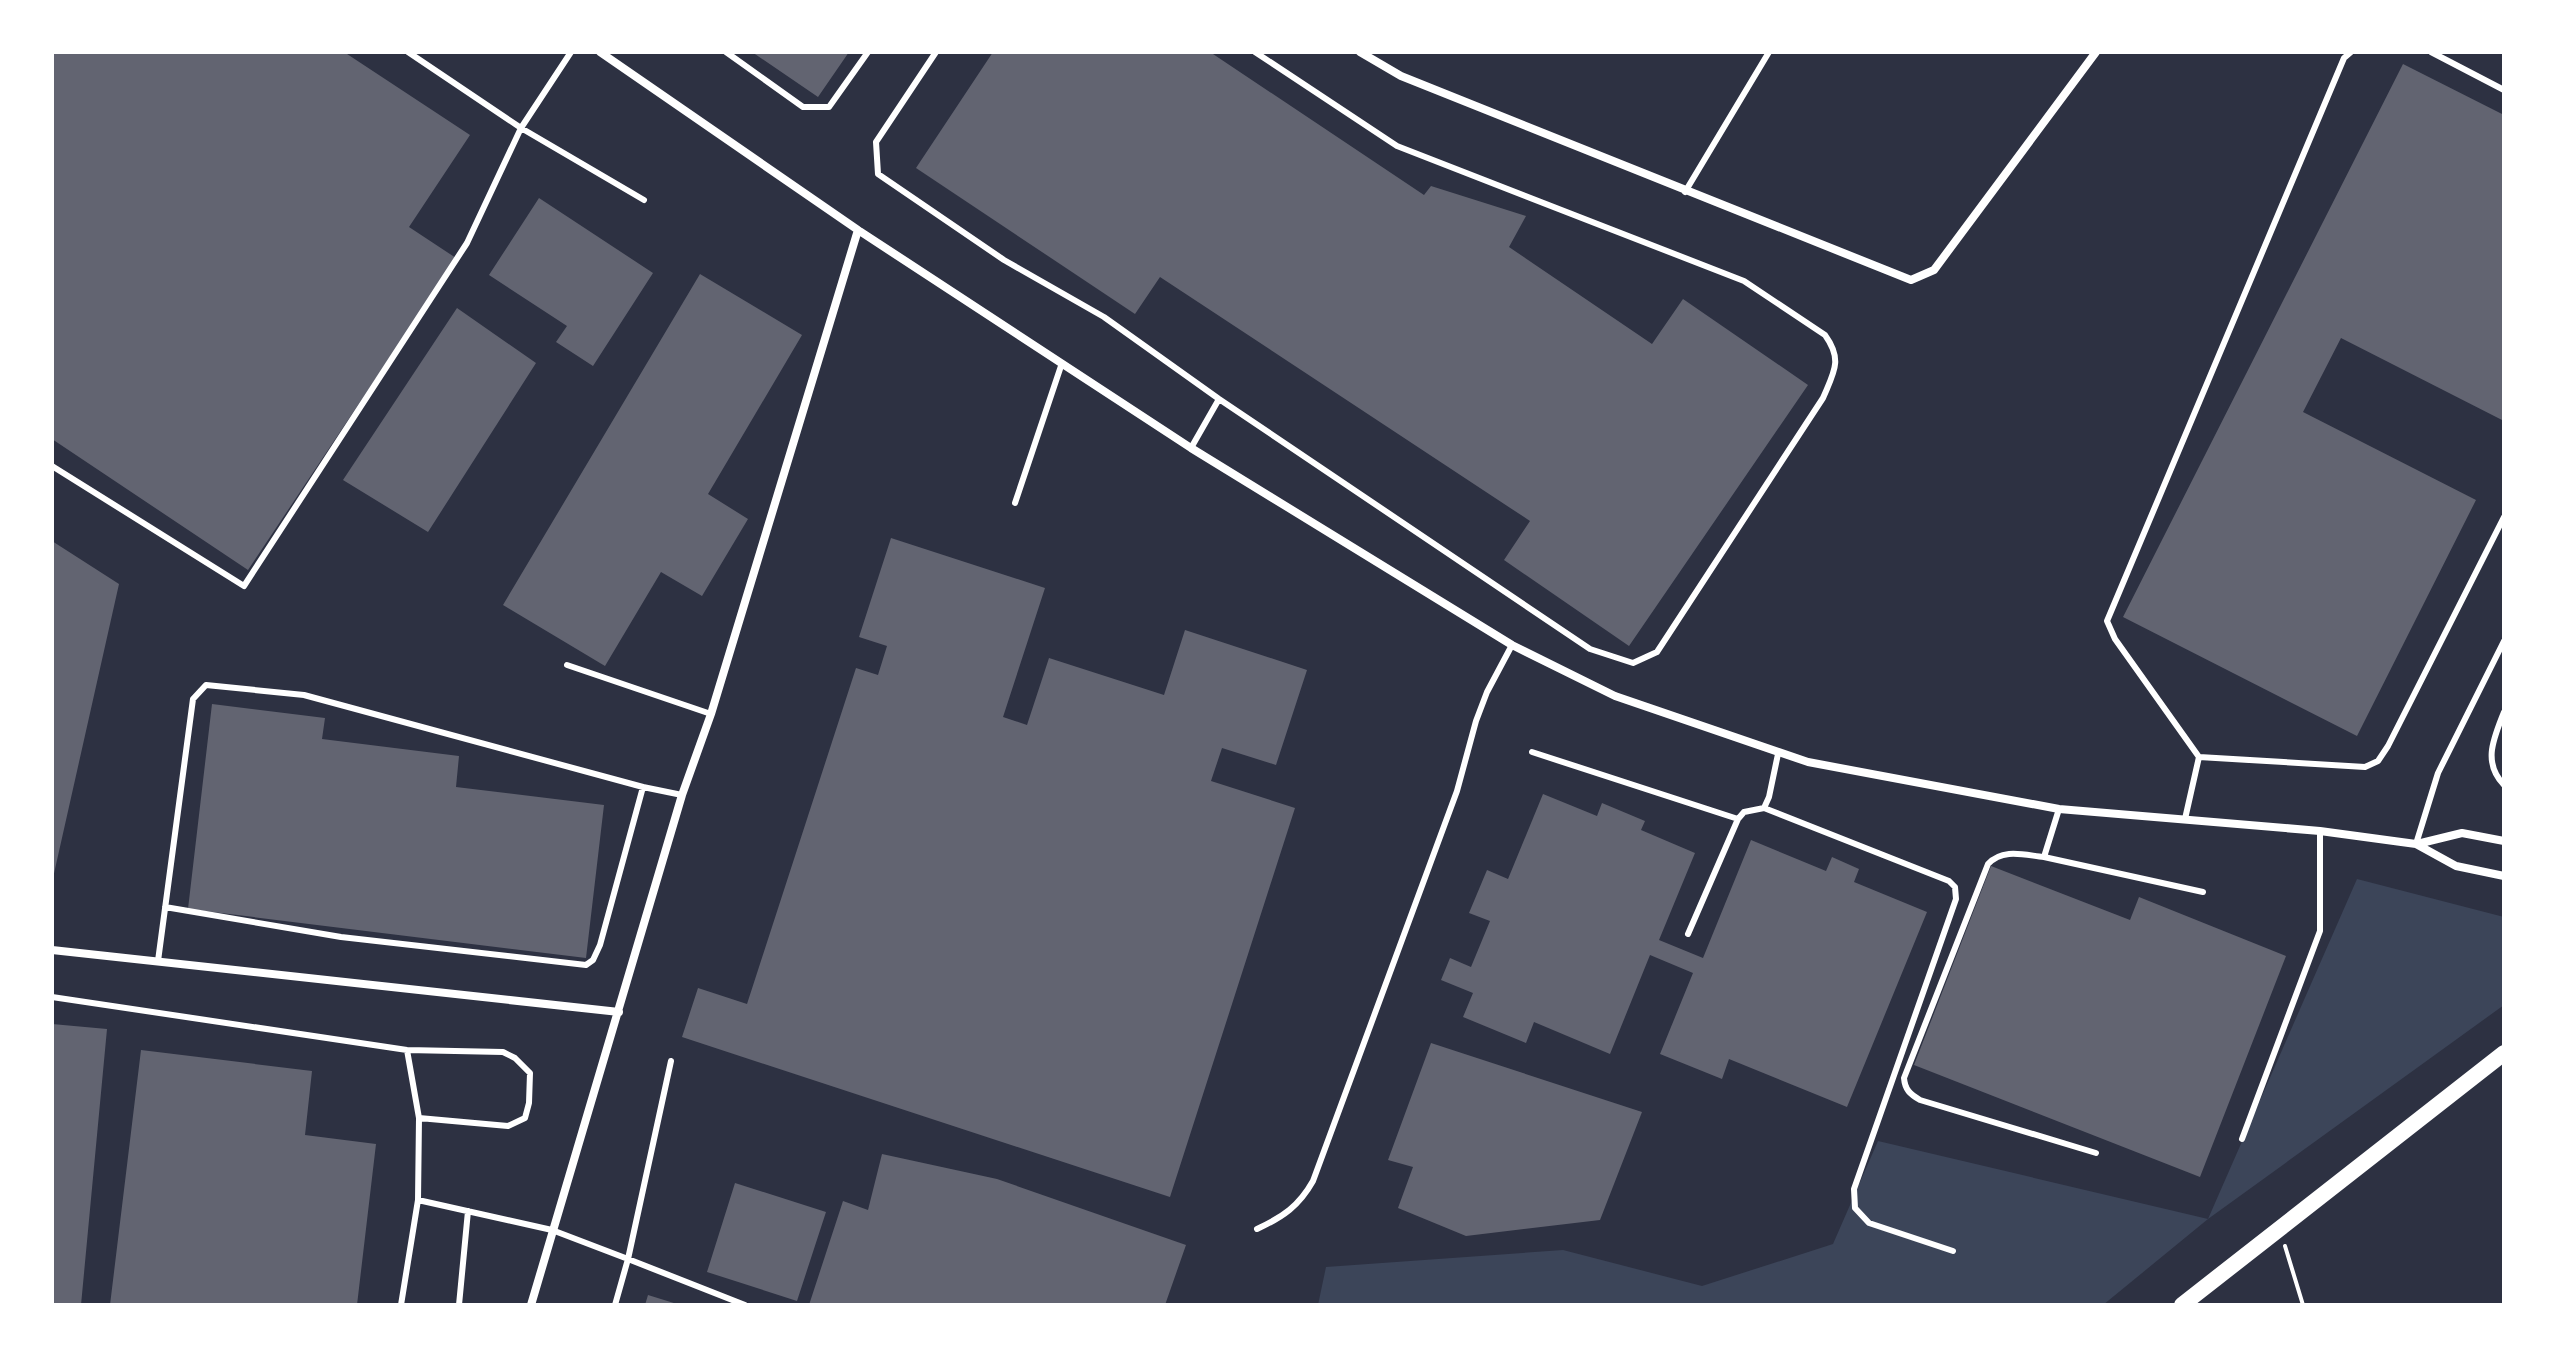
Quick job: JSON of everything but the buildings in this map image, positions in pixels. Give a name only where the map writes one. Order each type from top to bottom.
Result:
[{"type":"main road","points":[[2182,1305],[2504,1053]]},
{"type":"street","points":[[600,52],[858,230],[1191,448],[1512,645],[1615,696],[1808,762],[2059,809],[2320,831],[2416,844],[2456,866],[2504,876]]},
{"type":"street","points":[[1360,52],[1401,76],[1911,280],[1934,270],[2096,52]]},
{"type":"street","points":[[531,1305],[682,795],[711,714],[858,230]]},
{"type":"street","points":[[2416,844],[2462,833],[2504,841]]},
{"type":"street","points":[[52,950],[619,1012]]},
{"type":"lane","points":[[408,52],[521,128],[644,200]]},
{"type":"lane","points":[[52,466],[244,586],[467,243],[521,128],[571,52]]},
{"type":"lane","points":[[726,52],[803,107],[829,107],[868,52]]},
{"type":"lane","points":[[936,52],[876,142],[878,174],[1004,260],[1104,317],[1219,399],[1590,649],[1633,663],[1657,652],[1823,398],[1837,365],[1834,347],[1825,335],[1744,281],[1397,146],[1255,52]]},
{"type":"lane","points":[[1685,192],[1769,52]]},
{"type":"lane","points":[[2185,819],[2199,757],[2115,639],[2107,621],[2344,58],[2351,52]]},
{"type":"lane","points":[[2431,52],[2504,90]]},
{"type":"lane","points":[[1015,503],[1062,363]]},
{"type":"lane","points":[[1191,448],[1219,399]]},
{"type":"lane","points":[[2199,757],[2365,767],[2378,761],[2504,517]]},
{"type":"lane","points":[[2416,844],[2438,773],[2504,641]]},
{"type":"lane","points":[[1257,1229],[1283,1217],[1302,1201],[1313,1181],[1457,791],[1476,721],[1487,692],[1512,645]]},
{"type":"lane","points":[[567,665],[711,714]]},
{"type":"lane","points":[[158,961],[193,699],[206,685],[304,695],[682,795]]},
{"type":"lane","points":[[2504,712],[2490,749],[2492,765],[2504,785]]},
{"type":"lane","points":[[1532,752],[1738,819]]},
{"type":"lane","points":[[1764,808],[1778,754]]},
{"type":"lane","points":[[165,907],[341,937],[586,965],[593,960],[600,945],[643,787]]},
{"type":"lane","points":[[1688,934],[1738,819],[1744,812],[1764,808],[1949,881],[1955,887],[1956,899],[1854,1189],[1855,1208],[1869,1223],[1953,1251]]},
{"type":"lane","points":[[2044,857],[2059,809]]},
{"type":"lane","points":[[2242,1139],[2320,931],[2320,831]]},
{"type":"lane","points":[[2096,1153],[1920,1100],[1910,1094],[1905,1086],[1904,1078],[1988,864],[1995,856],[2006,853],[2044,857],[2203,892]]},
{"type":"lane","points":[[52,997],[407,1050],[503,1052],[515,1058],[530,1073],[525,1118],[508,1126],[419,1118]]},
{"type":"lane","points":[[401,1305],[418,1200],[419,1118],[407,1050]]},
{"type":"lane","points":[[615,1305],[671,1061]]},
{"type":"lane","points":[[418,1200],[552,1230],[745,1305]]},
{"type":"lane","points":[[459,1305],[468,1211]]},
{"type":"path","points":[[2279,1228],[2303,1305]]},
{"type":"shaded area","points":[[2357,879],[2504,917],[2504,1005],[2208,1219]]},
{"type":"shaded area","points":[[1878,1141],[2208,1219],[2103,1305],[1318,1305],[1326,1267],[1563,1250],[1702,1286],[1833,1244]]}]
